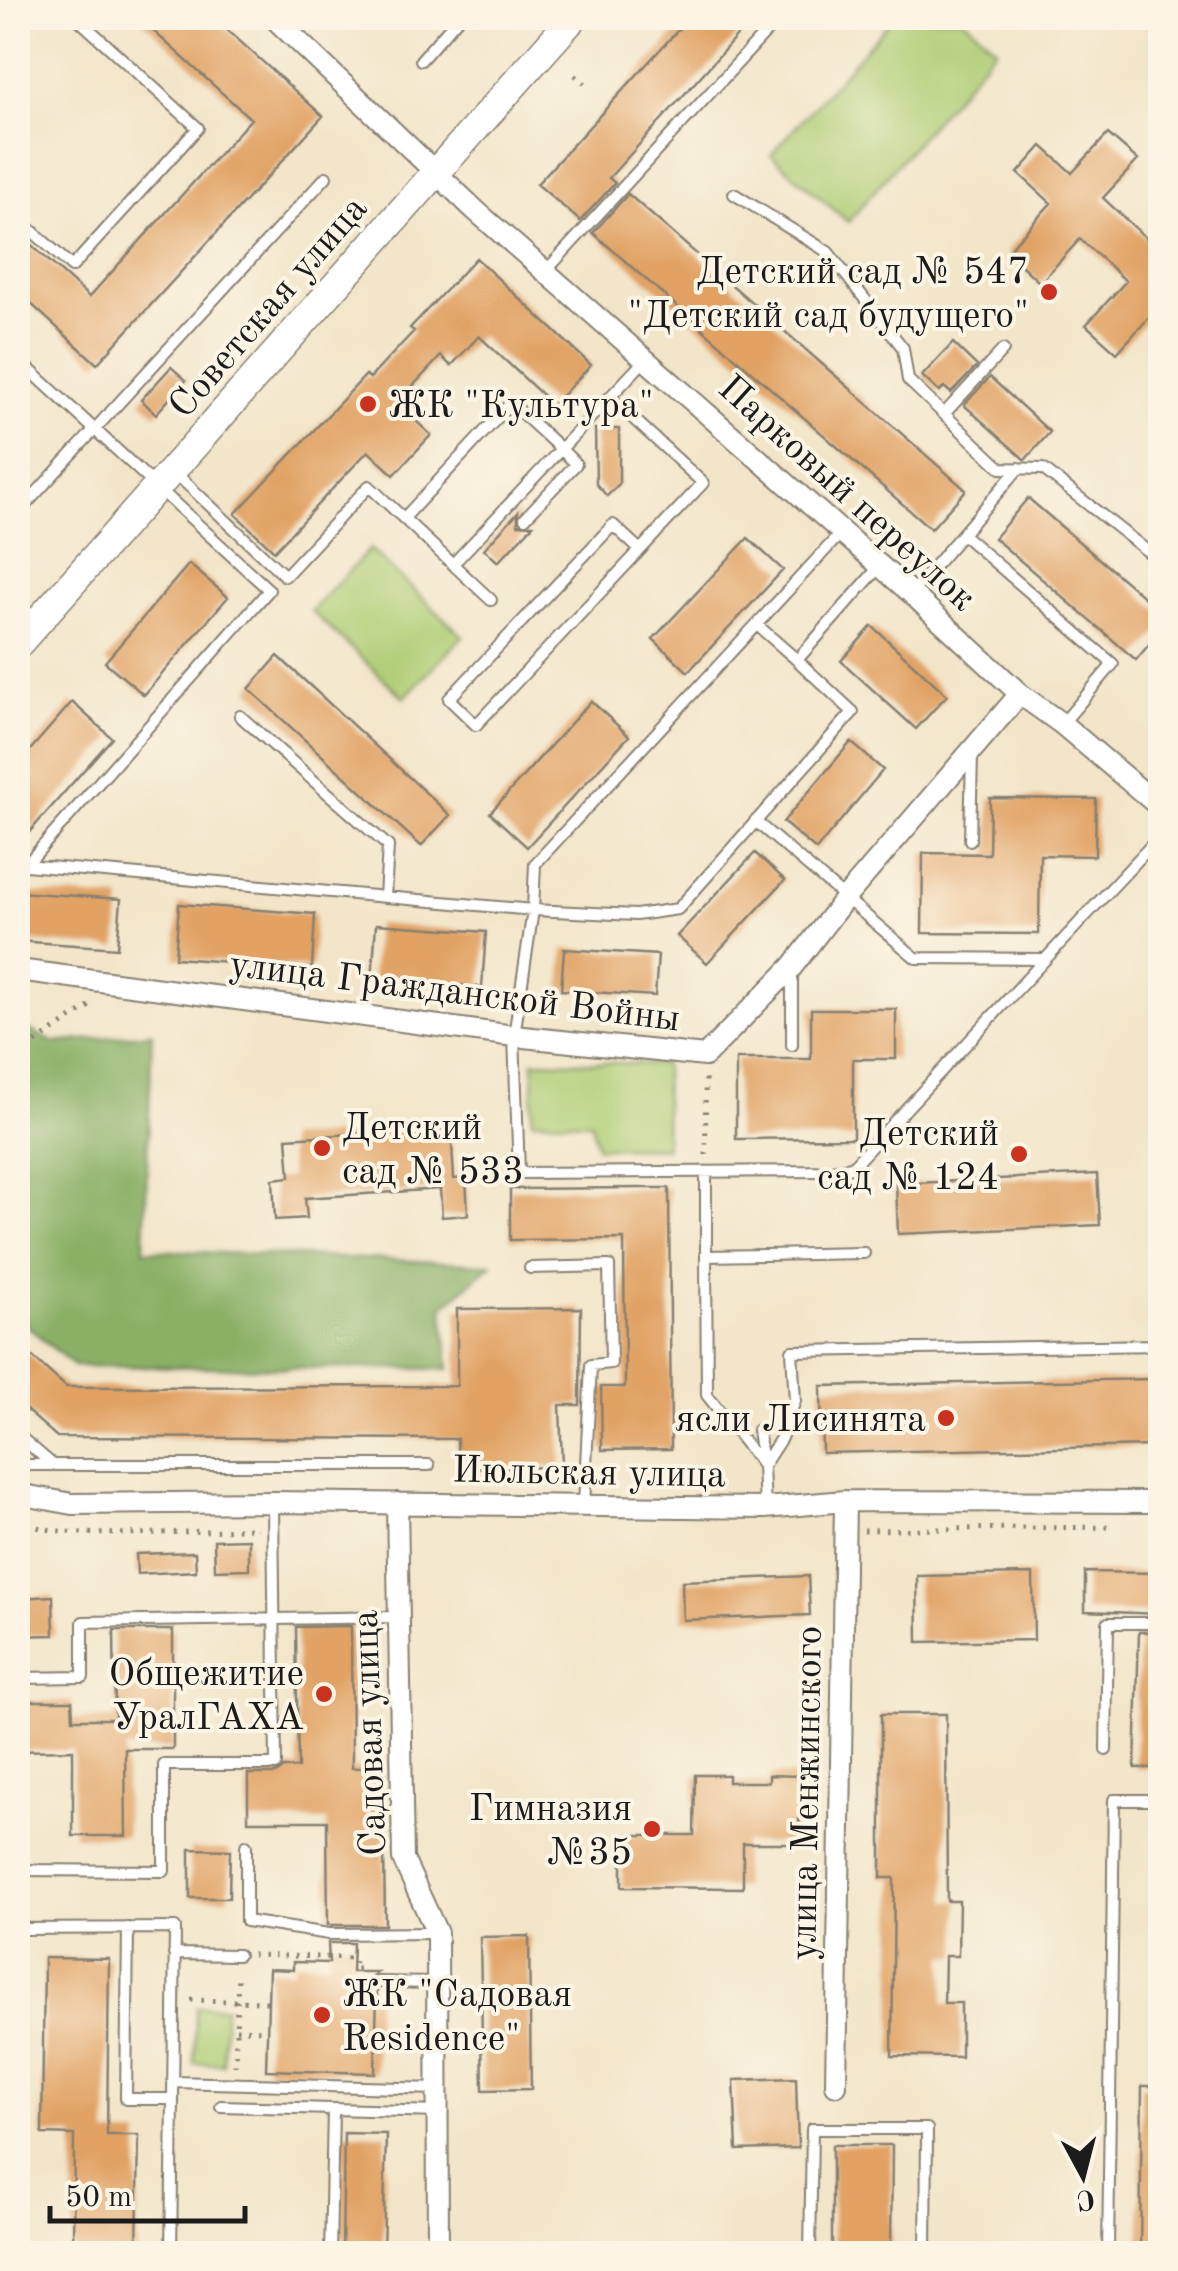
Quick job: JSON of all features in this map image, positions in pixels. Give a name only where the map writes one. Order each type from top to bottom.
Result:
[{"type":"street","name":"Парковый переулок","points":[[274,18],[545,272],[911,593],[1020,694],[1062,724],[1160,807]]},
{"type":"street","name":"Советская улица","points":[[18,644],[573,18]]},
{"type":"street","name":"улица Гражданской Войны","points":[[18,970],[514,1036],[705,1056],[792,967],[846,897],[1020,694]]},
{"type":"street","name":"Июльская улица","points":[[18,1494],[73,1504],[272,1502],[765,1508],[844,1502],[1160,1502]]},
{"type":"street","name":"улица Менжинского","points":[[836,2085],[830,1887],[844,1502]]},
{"type":"street","name":"Садовая улица","points":[[397,1503],[403,1859],[437,1933],[438,2254]]},
{"type":"lane","points":[[18,218],[72,267],[198,128],[77,18]]},
{"type":"lane","points":[[421,60],[458,18]]},
{"type":"lane","points":[[545,272],[779,18]]},
{"type":"lane","points":[[18,513],[326,177]]},
{"type":"lane","points":[[734,194],[828,252],[904,348],[908,380],[1001,468],[1044,469],[1160,561]]},
{"type":"lane","points":[[944,414],[1003,350]]},
{"type":"lane","points":[[453,564],[646,358]]},
{"type":"lane","points":[[18,359],[93,428],[164,478],[285,576],[369,486],[491,600]]},
{"type":"lane","points":[[610,396],[703,483],[476,725],[449,699],[613,525],[640,550]]},
{"type":"lane","points":[[404,518],[512,404],[576,464],[525,518]]},
{"type":"lane","points":[[911,593],[1019,468]]},
{"type":"lane","points":[[164,478],[269,590],[26,865],[533,910],[636,915],[678,909],[853,712],[757,625]]},
{"type":"lane","points":[[842,532],[535,864],[533,910],[514,1036],[519,1173],[825,1171],[852,1167],[1160,836]]},
{"type":"lane","points":[[962,534],[1113,664],[1062,724]]},
{"type":"lane","points":[[797,660],[880,566]]},
{"type":"lane","points":[[240,716],[388,846],[385,897]]},
{"type":"lane","points":[[970,840],[972,747]]},
{"type":"lane","points":[[755,821],[916,958],[1046,959]]},
{"type":"lane","points":[[792,967],[792,1046]]},
{"type":"lane","points":[[706,1172],[706,1395],[763,1466]]},
{"type":"lane","points":[[706,1256],[864,1253]]},
{"type":"lane","points":[[530,1268],[609,1266],[611,1363],[591,1365],[584,1506]]},
{"type":"lane","points":[[763,1466],[781,1438],[794,1400],[792,1351],[1160,1345]]},
{"type":"lane","points":[[758,1430],[765,1508]]},
{"type":"lane","points":[[18,1435],[54,1466]]},
{"type":"lane","points":[[18,1464],[429,1465]]},
{"type":"lane","points":[[18,1870],[164,1871],[164,1765],[276,1765],[272,1502]]},
{"type":"lane","points":[[18,1678],[84,1676],[83,1622],[398,1617]]},
{"type":"lane","points":[[1106,1750],[1108,1623],[1160,1623]]},
{"type":"lane","points":[[1108,2254],[1114,1800],[1160,1800]]},
{"type":"lane","points":[[246,1846],[246,1921],[329,1934],[437,1933]]},
{"type":"lane","points":[[18,1928],[174,1928],[171,2252],[272,2254]]},
{"type":"lane","points":[[128,1928],[126,2099],[173,2099]]},
{"type":"lane","points":[[174,1954],[238,1955]]},
{"type":"lane","points":[[378,1982],[438,1983]]},
{"type":"lane","points":[[296,2085],[297,2072]]},
{"type":"lane","points":[[173,2082],[439,2089]]},
{"type":"lane","points":[[221,2106],[440,2112]]},
{"type":"lane","points":[[330,2254],[334,2109]]},
{"type":"lane","points":[[810,2254],[812,2129],[927,2129],[926,2254]]},
{"type":"path","points":[[575,74],[585,84]]},
{"type":"path","points":[[18,1054],[122,984]]},
{"type":"path","points":[[705,1056],[706,1172]]},
{"type":"path","points":[[18,1520],[28,1526],[97,1534]]},
{"type":"path","points":[[234,2084],[238,1955],[354,1958],[354,1969],[370,1969]]},
{"type":"path","points":[[174,2000],[268,2002]]},
{"type":"path","points":[[236,2029],[267,2030]]},
{"type":"path","points":[[376,2037],[420,2038]]},
{"type":"green space","points":[[893,18],[963,18],[996,48],[848,222],[771,155]]},
{"type":"green space","points":[[370,549],[463,636],[404,698],[311,611]]},
{"type":"green space","points":[[18,1024],[55,1043],[152,1033],[144,1250],[492,1264],[443,1307],[449,1369],[74,1366],[18,1318]]},
{"type":"green space","points":[[534,1061],[664,1064],[666,1148],[597,1147],[591,1122],[532,1120]]},
{"type":"green space","points":[[196,2007],[225,2007],[223,2064],[194,2063]]},
{"type":"building","points":[[139,18],[214,18],[323,116],[97,364],[18,292],[18,233],[89,297],[251,119]]},
{"type":"building","points":[[689,18],[753,18],[609,178],[615,183],[580,221],[537,184]]},
{"type":"building","points":[[1108,134],[1138,160],[1103,198],[1160,251],[1160,305],[1117,353],[1086,325],[1126,281],[1080,239],[1040,283],[1007,252],[1051,203],[1018,173],[1042,146],[1072,173]]},
{"type":"building","points":[[628,194],[966,490],[931,529],[593,233]]},
{"type":"building","name":"ЖК \"Культура\"","points":[[476,258],[591,365],[553,405],[479,336],[451,366],[441,356],[397,403],[431,435],[394,475],[368,451],[274,551],[235,514],[366,375],[370,378],[414,331],[410,328]]},
{"type":"building","points":[[953,343],[977,366],[951,393],[944,387],[939,392],[922,376]]},
{"type":"building","points":[[171,367],[186,380],[156,414],[141,400]]},
{"type":"building","points":[[990,377],[1050,432],[1025,460],[964,405]]},
{"type":"building","points":[[595,429],[619,429],[619,484],[607,496],[596,484]]},
{"type":"building","points":[[1028,498],[1160,611],[1160,631],[1136,660],[994,538]]},
{"type":"building","points":[[518,512],[518,524],[533,525],[498,562],[484,549]]},
{"type":"building","points":[[748,538],[783,570],[688,672],[653,639]]},
{"type":"building","points":[[189,564],[228,597],[144,695],[105,662]]},
{"type":"building","points":[[872,626],[947,695],[916,729],[841,661]]},
{"type":"building","points":[[278,656],[450,815],[421,846],[249,689]]},
{"type":"building","points":[[591,701],[629,736],[527,847],[490,813]]},
{"type":"building","points":[[72,702],[112,738],[18,845],[18,764]]},
{"type":"building","points":[[851,742],[883,770],[816,850],[783,822]]},
{"type":"building","points":[[990,798],[1096,799],[1095,856],[1040,855],[1039,934],[922,933],[923,853],[989,854]]},
{"type":"building","points":[[755,853],[785,880],[707,963],[677,936]]},
{"type":"building","points":[[18,892],[121,899],[117,948],[18,941]]},
{"type":"building","points":[[179,904],[315,914],[312,968],[175,958]]},
{"type":"building","points":[[376,924],[486,932],[482,987],[372,979]]},
{"type":"building","points":[[564,949],[658,955],[655,996],[561,990]]},
{"type":"building","points":[[811,1009],[896,1009],[896,1059],[853,1059],[853,1138],[736,1139],[736,1059],[811,1059]]},
{"type":"building","points":[[451,1128],[454,1179],[466,1178],[468,1215],[442,1217],[440,1189],[305,1198],[307,1218],[275,1220],[273,1179],[290,1177],[287,1138]]},
{"type":"building","points":[[1097,1174],[1100,1225],[898,1234],[896,1184]]},
{"type":"building","points":[[669,1188],[671,1449],[602,1450],[601,1387],[625,1387],[624,1239],[510,1240],[510,1189]]},
{"type":"building","points":[[581,1308],[580,1405],[560,1405],[562,1467],[458,1469],[457,1439],[57,1437],[18,1403],[18,1344],[66,1387],[457,1386],[457,1309]]},
{"type":"building","points":[[1152,1379],[1153,1446],[822,1453],[821,1386]]},
{"type":"building","points":[[249,1539],[249,1569],[215,1570],[214,1540]]},
{"type":"building","points":[[195,1552],[196,1571],[137,1574],[136,1554]]},
{"type":"building","points":[[1085,1572],[1160,1573],[1160,1614],[1085,1611]]},
{"type":"building","points":[[1033,1574],[1034,1640],[918,1642],[917,1576]]},
{"type":"building","points":[[808,1576],[810,1615],[683,1620],[682,1581]]},
{"type":"building","points":[[53,1596],[54,1635],[18,1636],[18,1598]]},
{"type":"building","points":[[351,1626],[352,1768],[383,1767],[385,1925],[328,1925],[327,1821],[248,1821],[248,1774],[276,1774],[284,1768],[298,1768],[296,1627]]},
{"type":"building","points":[[114,1630],[173,1630],[173,1749],[125,1749],[126,1836],[73,1836],[73,1750],[18,1751],[18,1701],[72,1701],[73,1719],[115,1719]]},
{"type":"building","points":[[1139,1632],[1160,1632],[1160,1768],[1135,1768]]},
{"type":"building","points":[[881,1714],[946,1714],[947,1901],[959,1901],[958,1956],[945,1956],[944,2003],[961,2003],[961,2057],[892,2056],[894,1878],[881,1878]]},
{"type":"building","points":[[695,1775],[728,1775],[728,1782],[769,1782],[769,1775],[800,1776],[799,1843],[743,1843],[743,1888],[622,1887],[622,1835],[694,1835]]},
{"type":"building","points":[[190,1849],[230,1850],[229,1898],[190,1898]]},
{"type":"building","points":[[529,1936],[531,2089],[483,2090],[480,1937]]},
{"type":"building","name":"ЖК \"Садовая Residence\"","points":[[328,1943],[353,1943],[352,1972],[378,1972],[368,1981],[377,1991],[375,2073],[266,2070],[269,1969],[293,1970],[293,1962],[329,1963]]},
{"type":"building","points":[[44,1958],[109,1959],[107,2135],[139,2135],[137,2254],[73,2254],[74,2135],[42,2134]]},
{"type":"building","points":[[796,2078],[798,2148],[737,2150],[734,2080]]},
{"type":"building","points":[[1142,2086],[1160,2086],[1160,2254],[1140,2254]]},
{"type":"building","points":[[344,2133],[386,2134],[383,2254],[342,2254]]},
{"type":"building","points":[[832,2145],[892,2145],[891,2254],[832,2254]]},
{"type":"place","name":"Детский сад № 547 \"Детский сад будущего\"","points":[[1049,292]]},
{"type":"place","name":"ЖК \"Культура\"","points":[[368,404]]},
{"type":"place","name":"Детский сад № 533","points":[[322,1148]]},
{"type":"place","name":"Детский сад № 124","points":[[1019,1154]]},
{"type":"place","name":"ясли Лисинята","points":[[946,1418]]},
{"type":"place","name":"Общежитие УралГАХА","points":[[324,1694]]},
{"type":"place","name":"Гимназия №35","points":[[652,1829]]},
{"type":"place","name":"ЖК \"Садовая Residence\"","points":[[322,2015]]}]
